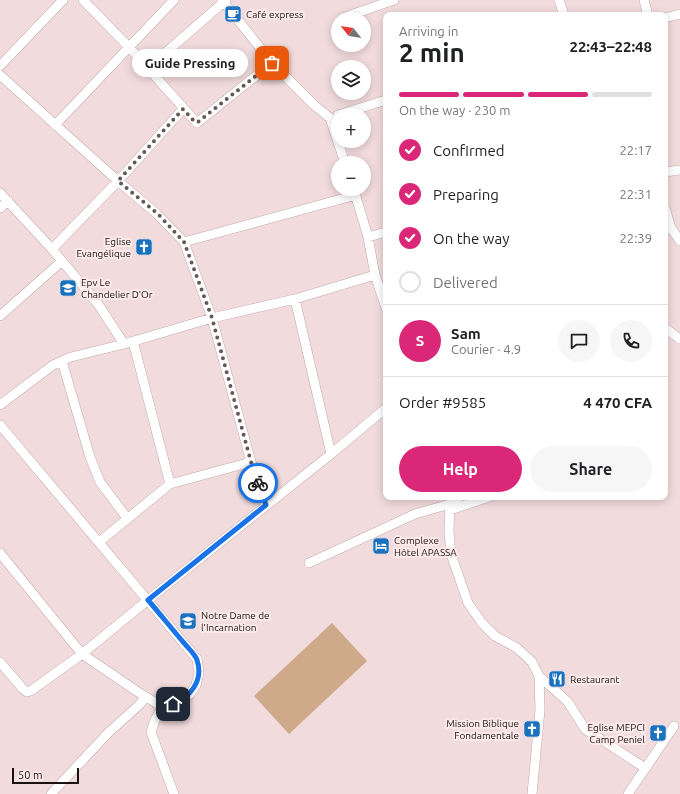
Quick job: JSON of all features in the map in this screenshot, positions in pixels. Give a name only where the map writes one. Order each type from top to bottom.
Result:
[{"type":"street","points":[[0,66],[63,0]]},
{"type":"street","points":[[83,0],[129,47],[195,122],[198,122],[272,63]]},
{"type":"street","points":[[55,125],[174,0]]},
{"type":"street","points":[[359,12],[394,0]]},
{"type":"street","points":[[559,0],[563,12]]},
{"type":"street","points":[[644,0],[647,12]]},
{"type":"street","points":[[148,68],[224,1],[272,63],[314,105],[331,114]]},
{"type":"street","points":[[668,17],[680,14]]},
{"type":"street","points":[[0,75],[118,181],[158,214],[184,242],[212,318],[251,462],[266,505]]},
{"type":"street","points":[[360,108],[383,101]]},
{"type":"street","points":[[52,249],[118,181],[183,109]]},
{"type":"street","points":[[668,172],[680,170]]},
{"type":"street","points":[[0,193],[52,249],[129,342],[170,484]]},
{"type":"street","points":[[184,242],[341,196]]},
{"type":"street","points":[[356,196],[368,237],[376,275],[383,293]]},
{"type":"street","points":[[0,208],[8,201]]},
{"type":"street","points":[[668,229],[680,242]]},
{"type":"street","points":[[368,237],[383,233]]},
{"type":"street","points":[[0,316],[62,261]]},
{"type":"street","points":[[0,405],[53,365],[62,361],[212,318],[295,298],[376,275]]},
{"type":"street","points":[[295,298],[332,454]]},
{"type":"street","points":[[668,330],[680,339]]},
{"type":"street","points":[[62,361],[90,457],[97,475],[106,491],[127,518]]},
{"type":"street","points":[[0,662],[23,689],[27,692],[32,690],[82,654],[266,505],[332,454],[383,411]]},
{"type":"street","points":[[0,425],[197,659],[199,673],[196,685],[190,694],[181,701],[163,706],[146,697],[82,654],[0,553]]},
{"type":"street","points":[[98,542],[170,484],[251,462]]},
{"type":"street","points":[[458,500],[450,507],[449,532],[451,554],[468,603],[482,623],[495,636],[517,648],[532,662],[539,676],[568,702],[585,729],[645,768]]},
{"type":"street","points":[[309,563],[415,514],[477,500]]},
{"type":"street","points":[[532,794],[540,710],[539,676]]},
{"type":"street","points":[[51,794],[108,734],[146,697]]},
{"type":"street","points":[[163,706],[155,720],[151,732],[174,794]]},
{"type":"street","points":[[628,794],[674,726]]},
{"type":"shaded area","points":[[332,623],[367,661],[289,734],[254,696]]},
{"type":"way so far","points":[[258,483],[212,318],[184,242],[158,214],[118,181],[183,109],[196,123],[198,122],[272,63]]},
{"type":"place","name":"Café express","points":[[233,14]]},
{"type":"place","name":"Guide Pressing","points":[[272,63]]},
{"type":"place","name":"Eglise Evangélique","points":[[144,247]]},
{"type":"place","name":"Epv Le Chandelier D'Or","points":[[68,288]]},
{"type":"place","name":"Complexe Hôtel APASSA","points":[[381,546]]},
{"type":"place","name":"Notre Dame de l’Incarnation","points":[[188,621]]},
{"type":"place","name":"Restaurant","points":[[557,679]]},
{"type":"place","name":"Mission Biblique Fondamentale","points":[[532,729]]},
{"type":"place","name":"Eglise MEPCI Camp Peniel","points":[[658,733]]},
{"type":"route","points":[[173,704],[181,701],[190,694],[196,685],[199,673],[197,659],[148,600],[266,505],[258,483]]}]
